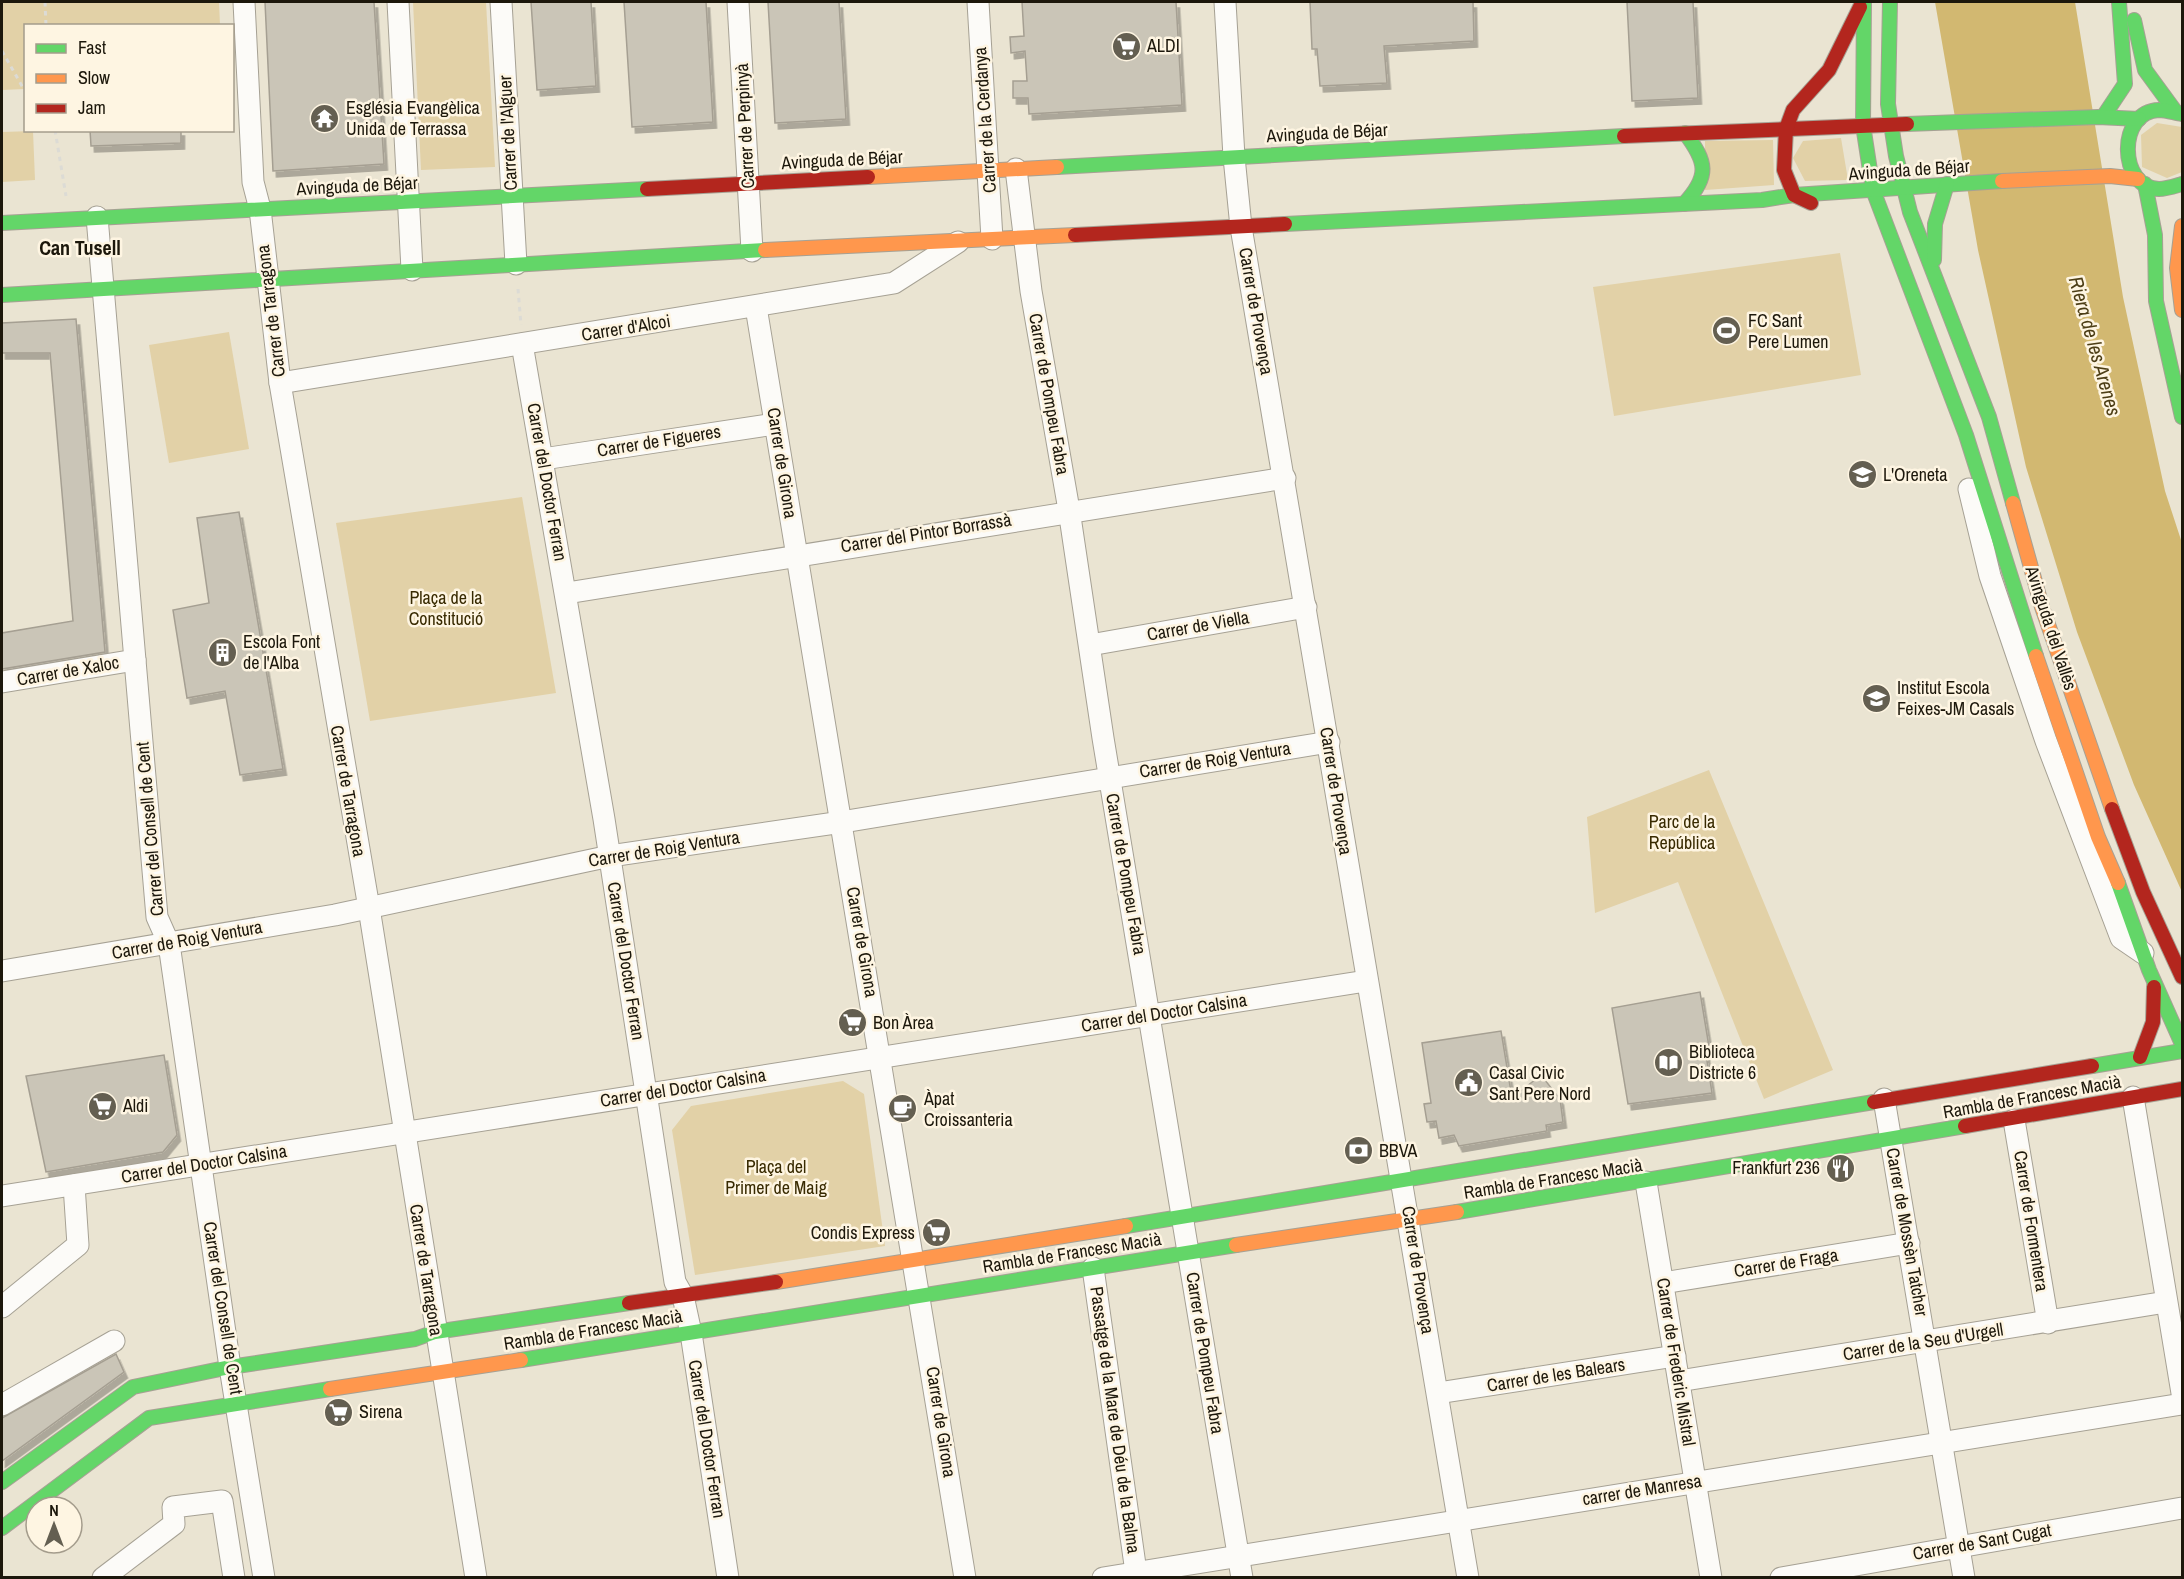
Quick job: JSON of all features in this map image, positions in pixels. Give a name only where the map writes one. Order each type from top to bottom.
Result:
[{"type":"main road","points":[[1762,200],[1822,207],[1794,195],[1785,170],[1786,129],[1793,110],[1829,70],[1863,2]]},
{"type":"main road","points":[[1863,2],[1863,125],[1873,190],[1966,435]]},
{"type":"main road","name":"Avinguda del Vallès","points":[[1890,2],[1888,70],[1891,125],[1903,188],[1989,417],[2043,607],[2116,822],[2143,892],[2182,977]]},
{"type":"main road","points":[[2118,2],[2125,84],[2142,118],[2127,139],[2125,151],[2128,162],[2141,182],[2155,235],[2156,301],[2182,417]]},
{"type":"main road","points":[[2132,2],[2145,70],[2179,112]]},
{"type":"main road","points":[[1888,70],[1902,89]]},
{"type":"main road","points":[[2100,117],[2125,84]]},
{"type":"main road","points":[[1744,131],[1793,110]]},
{"type":"main road","points":[[1920,110],[1946,124]]},
{"type":"main road","name":"Avinguda de Béjar","points":[[2,223],[1685,133],[2100,117],[2142,118],[2156,111],[2179,112]]},
{"type":"main road","points":[[1684,204],[1701,183],[1705,166],[1698,150],[1685,133]]},
{"type":"main road","name":"Avinguda de Béjar","points":[[2,295],[752,251],[1762,200],[1794,195],[1947,184],[2110,176],[2164,189],[2182,184]]},
{"type":"main road","name":"Avinguda del Vallès","points":[[1934,274],[1935,224],[1947,184]]},
{"type":"main road","points":[[1869,221],[1877,227],[1895,251]]},
{"type":"main road","points":[[2182,226],[2180,272],[2182,310]]},
{"type":"main road","points":[[2143,952],[2182,1044]]},
{"type":"main road","points":[[2139,1057],[2153,1022],[2154,981]]},
{"type":"main road","name":"Rambla de Francesc Macià","points":[[2,1482],[133,1387],[230,1367],[415,1339],[435,1332],[915,1261],[2182,1051]]},
{"type":"main road","name":"Rambla de Francesc Macià","points":[[2,1528],[149,1418],[237,1402],[442,1372],[1189,1252],[1646,1182],[2014,1120],[2182,1089]]},
{"type":"street","name":"Carrer de Tarragona","points":[[244,2],[252,182],[260,209],[266,279],[280,383],[369,908],[476,1578]]},
{"type":"street","points":[[398,2],[412,270]]},
{"type":"street","name":"Carrer de l'Alguer","points":[[501,2],[516,264]]},
{"type":"street","name":"Carrer de Perpinyà","points":[[738,2],[752,251]]},
{"type":"street","name":"Carrer de la Cerdanya","points":[[978,2],[992,239]]},
{"type":"street","name":"Carrer de Provença","points":[[1225,2],[1234,157],[1241,226],[1468,1578]]},
{"type":"street","name":"Carrer de Pompeu Fabra","points":[[1016,169],[1023,237],[1242,1578]]},
{"type":"street","name":"Carrer del Consell de Cent","points":[[97,217],[157,917],[169,944],[230,1367],[264,1578]]},
{"type":"street","name":"Carrer d'Alcoi","points":[[280,383],[894,283],[960,240]]},
{"type":"street","name":"Carrer de Girona","points":[[756,307],[921,1296],[965,1578]]},
{"type":"street","name":"Carrer del Doctor Ferran","points":[[522,344],[567,593],[610,856],[675,1282],[683,1296],[691,1333],[728,1578]]},
{"type":"street","name":"Carrer de Figueres","points":[[543,459],[775,423]]},
{"type":"street","points":[[1966,435],[1967,482],[1989,576],[2046,741],[2121,938],[2143,952]]},
{"type":"street","name":"Carrer del Pintor Borrassà","points":[[567,593],[1069,510],[1285,478]]},
{"type":"street","name":"Carrer de Viella","points":[[1090,645],[1306,607]]},
{"type":"street","name":"Carrer de Xaloc","points":[[2,682],[135,660]]},
{"type":"street","name":"Carrer de Roig Ventura","points":[[2,971],[369,908],[610,856],[842,822],[1110,776],[1329,742]]},
{"type":"street","name":"Carrer del Doctor Calsina","points":[[2,1196],[1366,981]]},
{"type":"street","points":[[2133,1097],[2182,1393]]},
{"type":"street","name":"Carrer de Mossèn Tatcher","points":[[1884,1100],[1964,1578]]},
{"type":"street","name":"Carrer de Formentera","points":[[2014,1120],[2048,1323]]},
{"type":"street","name":"Carrer de Frederic Mistral","points":[[1646,1182],[1711,1578]]},
{"type":"street","points":[[2,1307],[78,1245],[79,1226],[74,1185]]},
{"type":"street","name":"Carrer de Fraga","points":[[1663,1283],[1909,1243]]},
{"type":"street","name":"Passatge de la Mare de Déu de la Balma","points":[[1093,1268],[1136,1572]]},
{"type":"street","name":"Carrer de la Seu d'Urgell","points":[[1679,1381],[2048,1323],[2166,1302]]},
{"type":"street","points":[[2,1405],[114,1341]]},
{"type":"street","name":"Carrer de les Balears","points":[[1438,1393],[1675,1356]]},
{"type":"street","name":"carrer de Manresa","points":[[1103,1578],[2182,1404]]},
{"type":"street","points":[[103,1578],[174,1524],[173,1508],[222,1501],[234,1578]]},
{"type":"street","name":"Carrer de Sant Cugat","points":[[1781,1578],[2182,1508]]},
{"type":"path","points":[[45,2],[46,24]]},
{"type":"path","points":[[2,51],[24,90]]},
{"type":"path","points":[[55,132],[66,196]]},
{"type":"path","points":[[516,264],[522,344]]},
{"type":"green space","points":[[2,2],[219,2],[220,24],[24,24],[24,89],[2,90]]},
{"type":"green space","points":[[413,2],[486,2],[495,167],[421,170]]},
{"type":"green space","points":[[2157,123],[2182,127],[2182,172],[2167,178],[2142,167],[2141,135]]},
{"type":"green space","points":[[2,132],[33,132],[35,180],[2,182]]},
{"type":"green space","points":[[1841,138],[1848,180],[1805,181],[1793,158],[1803,141]]},
{"type":"green space","points":[[1773,140],[1774,185],[1705,190],[1705,141]]},
{"type":"green space","name":"FC Sant Pere Lumen","points":[[1840,253],[1861,375],[1614,416],[1593,287]]},
{"type":"green space","points":[[229,332],[249,449],[169,463],[149,345]]},
{"type":"green space","name":"Plaça de la Constitució","points":[[522,497],[556,693],[370,721],[336,523]]},
{"type":"green space","name":"Parc de la República","points":[[1709,770],[1833,1070],[1764,1099],[1678,882],[1595,913],[1587,817]]},
{"type":"green space","name":"Plaça del Primer de Maig","points":[[843,1081],[864,1094],[885,1246],[695,1275],[672,1130],[691,1106]]},
{"type":"water","name":"Riera de les Arenes","points":[[1935,2],[2075,2],[2123,297],[2165,491],[2182,543],[2182,892],[2134,785],[2077,632],[2026,467],[1978,250]]},
{"type":"building","name":"Església Evangèlica Unida de Terrassa","points":[[265,2],[374,2],[384,164],[273,171]]},
{"type":"building","points":[[531,2],[591,2],[596,86],[537,90]]},
{"type":"building","points":[[624,2],[706,2],[713,122],[632,127]]},
{"type":"building","points":[[768,2],[839,2],[846,119],[775,123]]},
{"type":"building","points":[[1022,2],[1176,2],[1182,105],[1029,114],[1028,98],[1013,98],[1013,81],[1027,81],[1025,51],[1011,53],[1010,37],[1024,36]]},
{"type":"building","points":[[1310,2],[1473,2],[1474,41],[1384,46],[1387,83],[1320,86],[1317,49],[1312,49]]},
{"type":"building","points":[[1627,2],[1693,2],[1698,98],[1632,101]]},
{"type":"building","points":[[90,132],[181,132],[181,143],[91,146]]},
{"type":"building","points":[[76,319],[105,652],[2,669],[2,633],[73,621],[50,353],[2,353],[2,323]]},
{"type":"building","name":"Escola Font de l'Alba","points":[[239,512],[283,769],[240,775],[225,691],[187,698],[173,610],[209,603],[197,518]]},
{"type":"building","points":[[1700,992],[1709,1047],[1705,1048],[1712,1093],[1628,1104],[1612,1008]]},
{"type":"building","points":[[1501,1031],[1512,1098],[1541,1075],[1560,1099],[1563,1122],[1546,1125],[1547,1131],[1459,1146],[1454,1135],[1439,1138],[1436,1121],[1427,1122],[1424,1104],[1431,1103],[1422,1043]]},
{"type":"building","name":"Aldi","points":[[164,1055],[177,1135],[163,1152],[46,1172],[26,1076]]},
{"type":"building","points":[[116,1354],[124,1372],[2,1461],[2,1418]]},
{"type":"traffic: fast","points":[[1864,2],[1863,125],[1873,190],[1966,435],[2036,656]]},
{"type":"traffic: fast","points":[[1890,2],[1888,104],[1896,156],[1910,212],[1989,417],[2013,503]]},
{"type":"traffic: fast","points":[[2103,117],[2125,84],[2119,2]]},
{"type":"traffic: fast","points":[[2134,20],[2145,70],[2175,111]]},
{"type":"traffic: fast","points":[[2182,114],[2165,110],[2145,114],[2136,123],[2130,135],[2128,150],[2130,164],[2136,176],[2146,185],[2159,189],[2182,184]]},
{"type":"traffic: fast","points":[[1907,124],[2098,117],[2139,119]]},
{"type":"traffic: fast","points":[[1684,204],[1702,177],[1698,152],[1685,133]]},
{"type":"traffic: fast","points":[[1057,167],[1624,136]]},
{"type":"traffic: fast","points":[[1285,224],[1762,200],[1794,195],[2002,181]]},
{"type":"traffic: fast","points":[[1934,260],[1935,224],[1947,184]]},
{"type":"traffic: fast","points":[[2145,184],[2155,235],[2156,301],[2182,417]]},
{"type":"traffic: fast","points":[[2,223],[647,189]]},
{"type":"traffic: fast","points":[[2,295],[765,250]]},
{"type":"traffic: fast","points":[[2118,883],[2149,970],[2182,1044]]},
{"type":"traffic: fast","points":[[2092,1066],[2182,1051]]},
{"type":"traffic: fast","points":[[1126,1226],[1874,1102]]},
{"type":"traffic: fast","points":[[1457,1212],[1965,1126]]},
{"type":"traffic: fast","points":[[521,1360],[1236,1245]]},
{"type":"traffic: fast","points":[[2,1482],[133,1387],[230,1367],[415,1339],[435,1332],[629,1303]]},
{"type":"traffic: fast","points":[[2,1528],[149,1418],[330,1389]]},
{"type":"traffic: slow","points":[[868,177],[1057,167]]},
{"type":"traffic: slow","points":[[2002,181],[2110,176],[2138,179]]},
{"type":"traffic: slow","points":[[2182,226],[2177,268],[2182,310]]},
{"type":"traffic: slow","points":[[765,250],[1075,235]]},
{"type":"traffic: slow","points":[[2013,503],[2042,607],[2112,809]]},
{"type":"traffic: slow","points":[[2036,656],[2098,837],[2118,883]]},
{"type":"traffic: slow","points":[[1236,1245],[1457,1212]]},
{"type":"traffic: slow","points":[[776,1282],[1126,1226]]},
{"type":"traffic: slow","points":[[330,1389],[521,1360]]},
{"type":"traffic: jam","points":[[1811,203],[1794,195],[1784,170],[1786,129],[1793,110],[1829,70],[1860,7]]},
{"type":"traffic: jam","points":[[1624,136],[1907,124]]},
{"type":"traffic: jam","points":[[647,189],[868,177]]},
{"type":"traffic: jam","points":[[1075,235],[1285,224]]},
{"type":"traffic: jam","points":[[2112,809],[2143,892],[2182,977]]},
{"type":"traffic: jam","points":[[2140,1057],[2153,1022],[2154,987]]},
{"type":"traffic: jam","points":[[1874,1102],[2092,1066]]},
{"type":"traffic: jam","points":[[1965,1126],[2182,1089]]},
{"type":"traffic: jam","points":[[629,1303],[776,1282]]},
{"type":"place","name":"ALDI","points":[[1126,46]]},
{"type":"place","name":"Església Evangèlica Unida de Terrassa","points":[[325,118]]},
{"type":"place","name":"FC Sant Pere Lumen","points":[[1727,331]]},
{"type":"place","name":"L'Oreneta","points":[[1862,475]]},
{"type":"place","name":"Escola Font de l'Alba","points":[[222,652]]},
{"type":"place","name":"Institut Escola Feixes-JM Casals","points":[[1876,698]]},
{"type":"place","name":"Bon Àrea","points":[[852,1023]]},
{"type":"place","name":"Biblioteca Districte 6","points":[[1668,1062]]},
{"type":"place","name":"Casal Civic Sant Pere Nord","points":[[1468,1083]]},
{"type":"place","name":"Aldi","points":[[102,1106]]},
{"type":"place","name":"Àpat Croissanteria","points":[[903,1109]]},
{"type":"place","name":"BBVA","points":[[1358,1151]]},
{"type":"place","name":"Frankfurt 236","points":[[1841,1168]]},
{"type":"place","name":"Condis Express","points":[[936,1233]]},
{"type":"place","name":"Sirena","points":[[338,1412]]},
{"type":"district","name":"Can Tusell","points":[[80,248]]}]
